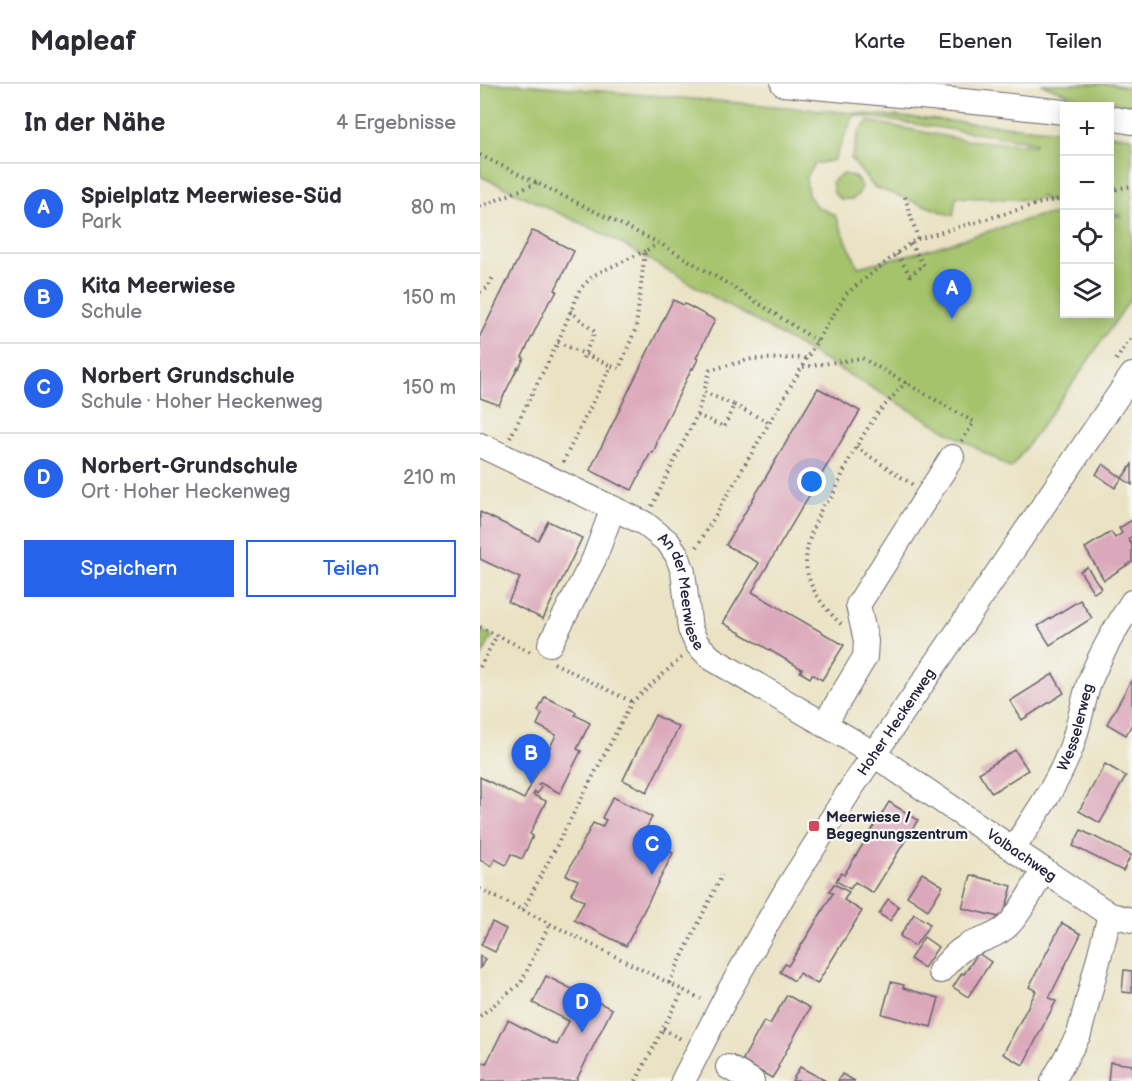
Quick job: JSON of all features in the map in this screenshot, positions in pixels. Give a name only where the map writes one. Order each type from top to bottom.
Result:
[{"type":"street","points":[[783,84],[1060,111]]},
{"type":"street","points":[[1114,119],[1132,122]]},
{"type":"street","name":"Hoher Heckenweg","points":[[683,1081],[728,993],[787,889],[874,754],[1132,375]]},
{"type":"street","name":"An der Meerwiese","points":[[480,445],[644,523],[668,542],[677,555],[683,572],[690,629],[697,644],[711,658],[874,754]]},
{"type":"street","points":[[824,725],[865,657],[866,641],[858,605],[952,457]]},
{"type":"street","points":[[550,644],[594,559],[613,508]]},
{"type":"street","name":"Wesselerweg","points":[[1013,849],[1059,776],[1068,756],[1089,684],[1103,649],[1132,602]]},
{"type":"street","name":"Volbachweg","points":[[874,754],[1044,870],[1121,917],[1079,1034],[1053,1081]]},
{"type":"street","points":[[940,971],[958,952],[1005,928],[1018,912],[1044,870]]},
{"type":"street","points":[[728,1067],[752,1081]]},
{"type":"path","points":[[480,155],[659,243],[817,341]]},
{"type":"path","points":[[480,207],[537,182]]},
{"type":"path","points":[[1114,189],[1132,186]]},
{"type":"path","points":[[905,197],[918,239]]},
{"type":"path","points":[[683,572],[817,341],[848,293],[918,239],[1041,202],[1060,199]]},
{"type":"path","points":[[502,455],[558,342],[580,289],[594,275],[659,243]]},
{"type":"path","points":[[897,253],[910,275],[924,265],[910,243]]},
{"type":"path","points":[[558,342],[619,369],[636,328],[645,251]]},
{"type":"path","points":[[480,292],[488,288],[493,277]]},
{"type":"path","points":[[570,311],[595,332],[582,362]]},
{"type":"path","points":[[644,523],[697,415],[710,370],[752,359],[808,358]]},
{"type":"path","points":[[802,368],[862,358],[974,422]]},
{"type":"path","points":[[554,480],[611,366]]},
{"type":"path","points":[[866,641],[839,622],[819,600],[810,581],[806,562],[815,523],[824,503],[831,500],[856,447],[877,414],[906,382]]},
{"type":"path","points":[[704,392],[770,423]]},
{"type":"path","points":[[697,415],[724,427],[734,405]]},
{"type":"path","points":[[856,447],[928,495]]},
{"type":"path","points":[[480,667],[497,635]]},
{"type":"path","points":[[523,910],[632,702],[697,644]]},
{"type":"path","points":[[669,983],[722,875]]},
{"type":"path","points":[[480,889],[700,999]]},
{"type":"path","points":[[480,1016],[521,983],[550,923]]},
{"type":"path","points":[[636,1081],[683,990]]},
{"type":"path","points":[[663,1029],[681,1038]]},
{"type":"green space","points":[[480,84],[520,84],[1060,131],[1060,203],[1043,200],[1042,196],[1035,200],[956,197],[953,216],[874,187],[851,159],[859,132],[868,121],[964,140],[1035,145],[1035,142],[854,115],[834,160],[815,164],[806,178],[808,195],[817,207],[835,215],[858,267],[927,250],[1042,215],[1060,215],[1060,318],[1114,318],[1114,216],[1123,216],[1114,214],[1114,135],[1132,137],[1132,297],[1011,468],[606,235],[480,176]]},
{"type":"green space","points":[[1041,84],[1111,84],[1132,88],[1132,105],[1082,99]]},
{"type":"green space","points":[[843,174],[854,177],[862,186],[854,198],[840,199],[834,193],[832,181]]},
{"type":"green space","points":[[480,630],[492,636],[480,659]]},
{"type":"building","points":[[532,231],[574,251],[555,290],[557,291],[550,300],[522,357],[524,358],[499,405],[480,398],[480,336]]},
{"type":"building","points":[[673,300],[715,320],[656,442],[653,453],[651,452],[632,490],[590,470]]},
{"type":"building","points":[[818,388],[860,411],[752,592],[844,645],[822,680],[812,674],[810,678],[800,672],[802,669],[723,623],[759,563],[726,545]]},
{"type":"building","points":[[1103,464],[1122,478],[1115,488],[1096,474]]},
{"type":"building","points":[[1132,464],[1132,485],[1122,478]]},
{"type":"building","points":[[480,512],[538,540],[548,521],[582,538],[543,619],[508,602],[520,578],[480,559]]},
{"type":"building","points":[[1132,520],[1132,536],[1128,539],[1132,545],[1132,562],[1104,580],[1085,548],[1111,532],[1115,538],[1122,533],[1119,528]]},
{"type":"building","points":[[1087,567],[1101,588],[1094,593],[1080,571]]},
{"type":"building","points":[[1080,600],[1092,618],[1050,645],[1038,626]]},
{"type":"building","points":[[1053,674],[1064,693],[1022,720],[1010,701]]},
{"type":"building","points":[[1132,679],[1132,724],[1126,735],[1107,724]]},
{"type":"building","points":[[545,697],[576,712],[575,715],[590,723],[577,749],[581,751],[560,793],[540,783],[538,785],[541,787],[537,794],[535,792],[533,795],[546,801],[530,834],[533,836],[522,859],[511,854],[506,865],[495,859],[491,866],[480,860],[480,777],[524,799],[556,735],[537,725],[542,714],[538,711]]},
{"type":"building","points":[[655,715],[679,727],[647,792],[623,780]]},
{"type":"building","points":[[1015,750],[1028,770],[992,793],[979,773]]},
{"type":"building","points":[[1105,764],[1126,776],[1100,823],[1079,811]]},
{"type":"building","points":[[613,797],[652,817],[642,837],[673,853],[626,946],[574,920],[584,901],[571,894],[578,880],[566,875],[593,823],[602,827],[606,820],[602,818]]},
{"type":"building","points":[[889,802],[918,820],[873,893],[855,882],[850,889],[836,881],[841,873],[844,875]]},
{"type":"building","points":[[1081,830],[1131,855],[1123,871],[1073,846]]},
{"type":"building","points":[[922,873],[943,886],[928,910],[907,896]]},
{"type":"building","points":[[971,875],[1012,886],[1003,918],[962,908]]},
{"type":"building","points":[[834,884],[849,892],[844,900],[862,911],[817,984],[799,973],[794,981],[780,972],[785,964],[788,966],[811,930],[833,893],[829,891]]},
{"type":"building","points":[[888,899],[899,907],[890,921],[879,914]]},
{"type":"building","points":[[914,914],[930,924],[915,946],[900,936]]},
{"type":"building","points":[[492,922],[506,929],[495,952],[481,945]]},
{"type":"building","points":[[1062,923],[1081,934],[1049,998],[1056,1001],[1023,1065],[1003,1054],[1036,991],[1029,987]]},
{"type":"building","points":[[924,937],[938,947],[924,968],[910,959]]},
{"type":"building","points":[[978,953],[991,962],[968,997],[953,987]]},
{"type":"building","points":[[480,956],[485,959],[480,969]]},
{"type":"building","points":[[1124,970],[1132,971],[1132,993],[1122,992]]},
{"type":"building","points":[[546,976],[612,1009],[576,1081],[480,1081],[480,1061],[486,1064],[508,1020],[557,1045],[569,1021],[533,1003]]},
{"type":"building","points":[[891,982],[904,985],[903,988],[939,998],[931,1027],[882,1014]]},
{"type":"building","points":[[787,995],[810,1008],[772,1078],[742,1061],[764,1021],[770,1024]]},
{"type":"building","points":[[1110,1062],[1132,1065],[1132,1081],[1108,1081]]},
{"type":"building","points":[[800,1067],[826,1081],[792,1081]]},
{"type":"building","points":[[842,1074],[855,1081],[838,1081]]},
{"type":"place","name":"Spielplatz Meerwiese-Süd","points":[[952,319]]},
{"type":"place","name":"Kita Meerwiese","points":[[531,784]]},
{"type":"place","name":"Meerwiese / Begegnungszentrum","points":[[814,826]]},
{"type":"place","name":"Norbert Grundschule","points":[[652,875]]},
{"type":"place","name":"Norbert-Grundschule","points":[[582,1033]]}]
